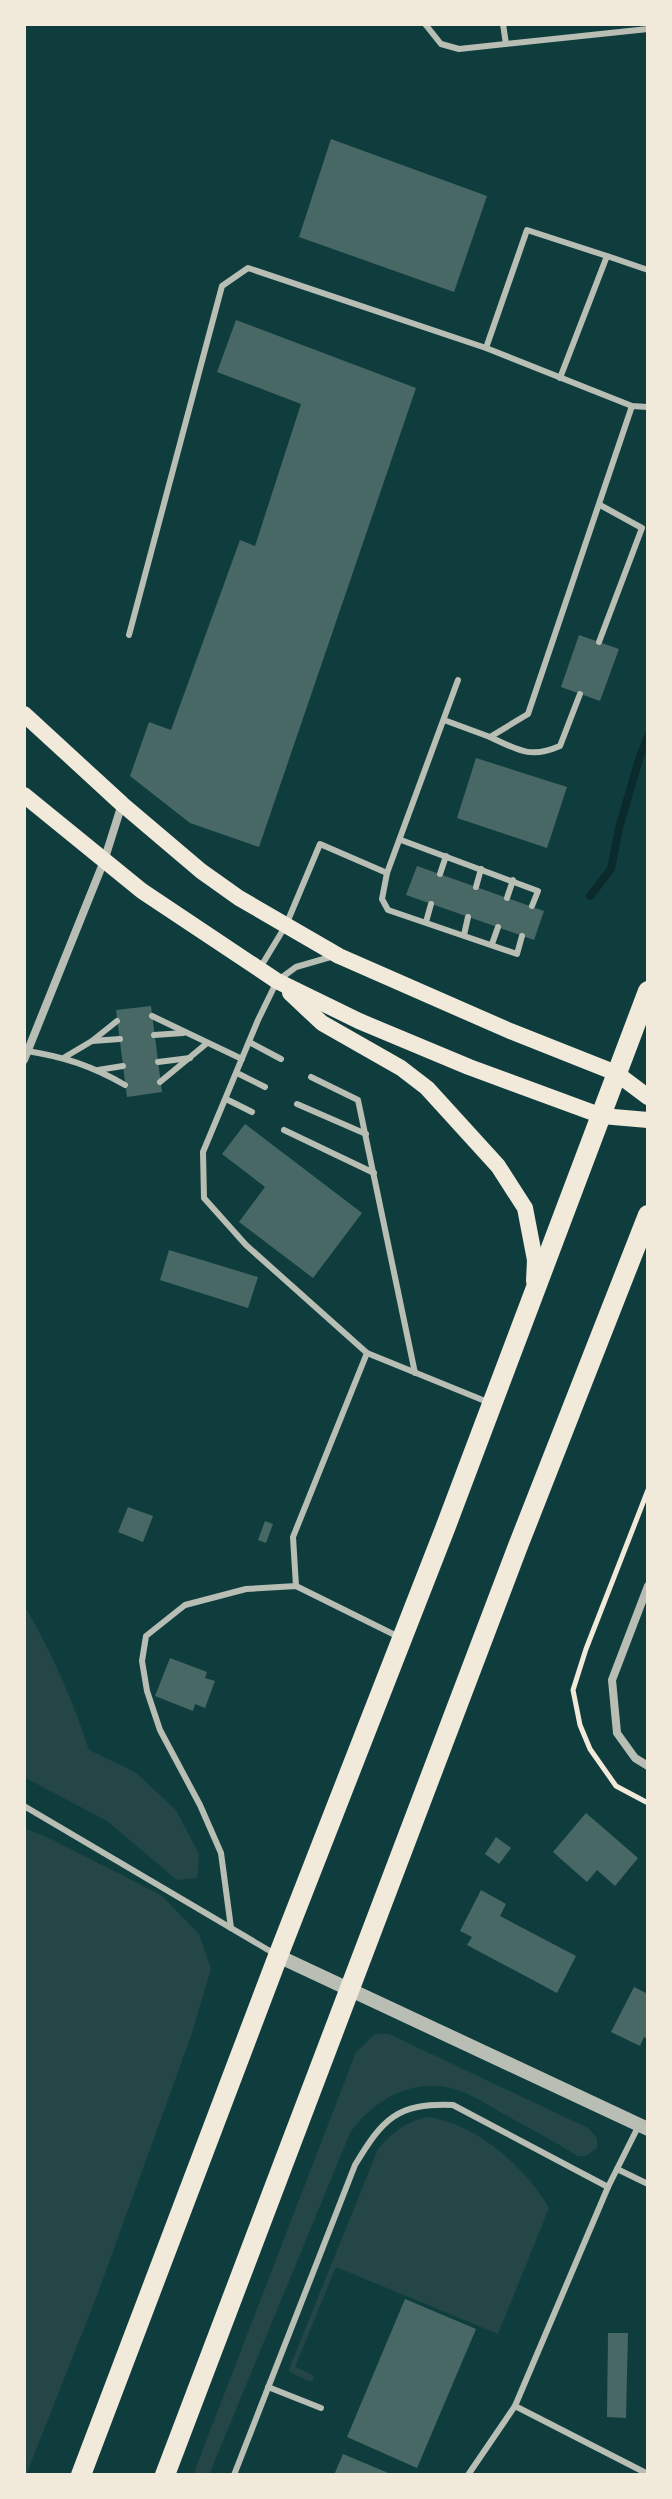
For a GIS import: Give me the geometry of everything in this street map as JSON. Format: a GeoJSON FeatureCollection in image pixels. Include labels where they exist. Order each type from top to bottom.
{"type":"FeatureCollection","features":[{"type":"Feature","properties":{"kind":"highway"},"geometry":{"type":"LineString","coordinates":[[81,2475],[648,991]]}},
{"type":"Feature","properties":{"kind":"highway"},"geometry":{"type":"LineString","coordinates":[[165,2475],[518,1546],[648,1215]]}},
{"type":"Feature","properties":{"kind":"main road"},"geometry":{"type":"LineString","coordinates":[[24,714],[122,804],[201,871],[239,898],[339,956],[510,1031],[616,1073],[648,1097]]}},
{"type":"Feature","properties":{"kind":"main road"},"geometry":{"type":"LineString","coordinates":[[24,795],[153,899],[277,981],[322,1023],[401,1068],[427,1088],[498,1166],[525,1208],[535,1260],[533,1296]]}},
{"type":"Feature","properties":{"kind":"main road"},"geometry":{"type":"LineString","coordinates":[[277,981],[359,1021],[469,1067],[602,1116],[648,1120]]}},
{"type":"Feature","properties":{"kind":"street"},"geometry":{"type":"LineString","coordinates":[[25,1054],[104,861],[122,804]]}},
{"type":"Feature","properties":{"kind":"street"},"geometry":{"type":"LineString","coordinates":[[648,1586],[612,1680],[617,1733],[635,1758],[648,1766]]}},
{"type":"Feature","properties":{"kind":"street"},"geometry":{"type":"LineString","coordinates":[[278,1956],[643,2127]]}},
{"type":"Feature","properties":{"kind":"lane"},"geometry":{"type":"LineString","coordinates":[[425,24],[441,44],[459,49],[648,29]]}},
{"type":"Feature","properties":{"kind":"lane"},"geometry":{"type":"LineString","coordinates":[[503,24],[506,44]]}},
{"type":"Feature","properties":{"kind":"lane"},"geometry":{"type":"LineString","coordinates":[[486,348],[527,230],[648,270]]}},
{"type":"Feature","properties":{"kind":"lane"},"geometry":{"type":"LineString","coordinates":[[560,378],[607,256]]}},
{"type":"Feature","properties":{"kind":"lane"},"geometry":{"type":"LineString","coordinates":[[129,635],[222,286],[248,268],[486,348],[632,406],[648,407]]}},
{"type":"Feature","properties":{"kind":"lane"},"geometry":{"type":"LineString","coordinates":[[490,737],[528,714],[632,406]]}},
{"type":"Feature","properties":{"kind":"lane"},"geometry":{"type":"LineString","coordinates":[[599,642],[642,528],[600,505]]}},
{"type":"Feature","properties":{"kind":"lane"},"geometry":{"type":"LineString","coordinates":[[458,680],[387,873],[382,899],[388,910],[517,954],[522,936]]}},
{"type":"Feature","properties":{"kind":"lane"},"geometry":{"type":"LineString","coordinates":[[444,720],[525,753],[544,753],[560,746],[580,694]]}},
{"type":"Feature","properties":{"kind":"lane"},"geometry":{"type":"LineString","coordinates":[[401,840],[538,891],[532,906]]}},
{"type":"Feature","properties":{"kind":"lane"},"geometry":{"type":"LineString","coordinates":[[260,968],[286,925],[320,844],[387,873]]}},
{"type":"Feature","properties":{"kind":"lane"},"geometry":{"type":"LineString","coordinates":[[440,874],[446,856]]}},
{"type":"Feature","properties":{"kind":"lane"},"geometry":{"type":"LineString","coordinates":[[476,887],[481,869]]}},
{"type":"Feature","properties":{"kind":"lane"},"geometry":{"type":"LineString","coordinates":[[507,898],[513,880]]}},
{"type":"Feature","properties":{"kind":"lane"},"geometry":{"type":"LineString","coordinates":[[426,922],[431,904]]}},
{"type":"Feature","properties":{"kind":"lane"},"geometry":{"type":"LineString","coordinates":[[464,935],[468,917]]}},
{"type":"Feature","properties":{"kind":"lane"},"geometry":{"type":"LineString","coordinates":[[492,944],[498,927]]}},
{"type":"Feature","properties":{"kind":"lane"},"geometry":{"type":"LineString","coordinates":[[339,956],[296,967],[277,981],[203,1152],[204,1198],[246,1245],[367,1353],[492,1404]]}},
{"type":"Feature","properties":{"kind":"lane"},"geometry":{"type":"LineString","coordinates":[[152,1016],[242,1059]]}},
{"type":"Feature","properties":{"kind":"lane"},"geometry":{"type":"LineString","coordinates":[[65,1057],[117,1021]]}},
{"type":"Feature","properties":{"kind":"lane"},"geometry":{"type":"LineString","coordinates":[[154,1035],[186,1033]]}},
{"type":"Feature","properties":{"kind":"lane"},"geometry":{"type":"LineString","coordinates":[[92,1041],[120,1039]]}},
{"type":"Feature","properties":{"kind":"lane"},"geometry":{"type":"LineString","coordinates":[[249,1042],[281,1059]]}},
{"type":"Feature","properties":{"kind":"lane"},"geometry":{"type":"LineString","coordinates":[[160,1082],[206,1044]]}},
{"type":"Feature","properties":{"kind":"lane"},"geometry":{"type":"LineString","coordinates":[[25,1054],[65,1057],[125,1085]]}},
{"type":"Feature","properties":{"kind":"lane"},"geometry":{"type":"LineString","coordinates":[[158,1062],[190,1058]]}},
{"type":"Feature","properties":{"kind":"lane"},"geometry":{"type":"LineString","coordinates":[[98,1070],[123,1066]]}},
{"type":"Feature","properties":{"kind":"lane"},"geometry":{"type":"LineString","coordinates":[[237,1073],[265,1087]]}},
{"type":"Feature","properties":{"kind":"lane"},"geometry":{"type":"LineString","coordinates":[[311,1077],[358,1100],[415,1373]]}},
{"type":"Feature","properties":{"kind":"lane"},"geometry":{"type":"LineString","coordinates":[[226,1099],[252,1112]]}},
{"type":"Feature","properties":{"kind":"lane"},"geometry":{"type":"LineString","coordinates":[[297,1104],[366,1134]]}},
{"type":"Feature","properties":{"kind":"lane"},"geometry":{"type":"LineString","coordinates":[[284,1130],[374,1173]]}},
{"type":"Feature","properties":{"kind":"lane"},"geometry":{"type":"LineString","coordinates":[[296,1586],[293,1537],[367,1353]]}},
{"type":"Feature","properties":{"kind":"lane"},"geometry":{"type":"LineString","coordinates":[[231,1928],[221,1853],[200,1805],[160,1730],[147,1691],[142,1661],[146,1636],[185,1605],[246,1589],[296,1586],[402,1639]]}},
{"type":"Feature","properties":{"kind":"lane"},"geometry":{"type":"LineString","coordinates":[[24,1806],[278,1956]]}},
{"type":"Feature","properties":{"kind":"lane"},"geometry":{"type":"LineString","coordinates":[[234,2475],[355,2165],[378,2128],[400,2112],[427,2104],[453,2105],[608,2187]]}},
{"type":"Feature","properties":{"kind":"lane"},"geometry":{"type":"LineString","coordinates":[[468,2475],[515,2406],[608,2187],[643,2127]]}},
{"type":"Feature","properties":{"kind":"lane"},"geometry":{"type":"LineString","coordinates":[[617,2169],[648,2184]]}},
{"type":"Feature","properties":{"kind":"lane"},"geometry":{"type":"LineString","coordinates":[[268,2387],[321,2408]]}},
{"type":"Feature","properties":{"kind":"lane"},"geometry":{"type":"LineString","coordinates":[[515,2406],[648,2474]]}},
{"type":"Feature","properties":{"kind":"path"},"geometry":{"type":"LineString","coordinates":[[648,1490],[573,1690],[580,1725],[590,1749],[616,1786],[648,1803]]}},
{"type":"Feature","properties":{"kind":"shaded area"},"geometry":{"type":"Polygon","coordinates":[[[24,1605],[61,1676],[89,1750],[135,1772],[176,1810],[199,1854],[197,1878],[177,1880],[107,1821],[24,1777],[24,1605]]]}},
{"type":"Feature","properties":{"kind":"shaded area"},"geometry":{"type":"Polygon","coordinates":[[[24,1828],[161,1895],[199,1934],[211,1969],[191,2036],[96,2298],[26,2475],[24,2475],[24,1828]]]}},
{"type":"Feature","properties":{"kind":"shaded area"},"geometry":{"type":"Polygon","coordinates":[[[375,2034],[389,2034],[588,2128],[597,2138],[597,2148],[586,2156],[578,2156],[474,2097],[447,2087],[430,2086],[399,2092],[372,2109],[350,2133],[209,2475],[193,2475],[356,2052],[375,2034]]]}},
{"type":"Feature","properties":{"kind":"shaded area"},"geometry":{"type":"Polygon","coordinates":[[[428,2117],[464,2128],[498,2149],[527,2177],[549,2208],[498,2334],[336,2267],[295,2367],[314,2378],[311,2382],[291,2373],[289,2369],[378,2149],[400,2128],[428,2117]]]}},
{"type":"Feature","properties":{"kind":"building"},"geometry":{"type":"Polygon","coordinates":[[[331,139],[487,196],[454,292],[299,237],[331,139]]]}},
{"type":"Feature","properties":{"kind":"building"},"geometry":{"type":"Polygon","coordinates":[[[236,320],[416,388],[259,847],[190,823],[130,776],[149,722],[171,730],[240,540],[255,546],[301,404],[217,372],[236,320]]]}},
{"type":"Feature","properties":{"kind":"building"},"geometry":{"type":"Polygon","coordinates":[[[579,635],[619,649],[600,701],[561,687],[579,635]]]}},
{"type":"Feature","properties":{"kind":"building"},"geometry":{"type":"Polygon","coordinates":[[[476,758],[567,787],[547,848],[457,818],[476,758]]]}},
{"type":"Feature","properties":{"kind":"building"},"geometry":{"type":"Polygon","coordinates":[[[417,866],[544,911],[534,940],[406,895],[417,866]]]}},
{"type":"Feature","properties":{"kind":"building"},"geometry":{"type":"Polygon","coordinates":[[[151,1006],[162,1092],[127,1097],[116,1010],[151,1006]]]}},
{"type":"Feature","properties":{"kind":"building"},"geometry":{"type":"Polygon","coordinates":[[[245,1124],[362,1213],[313,1278],[239,1222],[265,1187],[222,1154],[245,1124]]]}},
{"type":"Feature","properties":{"kind":"building"},"geometry":{"type":"Polygon","coordinates":[[[169,1250],[258,1277],[248,1308],[160,1280],[169,1250]]]}},
{"type":"Feature","properties":{"kind":"building"},"geometry":{"type":"Polygon","coordinates":[[[128,1507],[153,1516],[143,1542],[118,1532],[128,1507]]]}},
{"type":"Feature","properties":{"kind":"building"},"geometry":{"type":"Polygon","coordinates":[[[265,1521],[273,1524],[266,1543],[258,1540],[265,1521]]]}},
{"type":"Feature","properties":{"kind":"building"},"geometry":{"type":"Polygon","coordinates":[[[170,1658],[207,1672],[205,1678],[215,1681],[205,1708],[195,1704],[193,1711],[155,1696],[170,1658]]]}},
{"type":"Feature","properties":{"kind":"building"},"geometry":{"type":"Polygon","coordinates":[[[586,1813],[638,1858],[615,1886],[597,1870],[587,1882],[553,1852],[586,1813]]]}},
{"type":"Feature","properties":{"kind":"building"},"geometry":{"type":"Polygon","coordinates":[[[496,1837],[511,1848],[499,1864],[485,1854],[496,1837]]]}},
{"type":"Feature","properties":{"kind":"building"},"geometry":{"type":"Polygon","coordinates":[[[481,1890],[506,1904],[500,1916],[576,1956],[557,1993],[467,1945],[472,1937],[460,1931],[481,1890]]]}},
{"type":"Feature","properties":{"kind":"building"},"geometry":{"type":"Polygon","coordinates":[[[634,1987],[648,1994],[648,2039],[644,2037],[640,2046],[611,2032],[634,1987]]]}},
{"type":"Feature","properties":{"kind":"building"},"geometry":{"type":"Polygon","coordinates":[[[405,2299],[476,2329],[417,2468],[347,2437],[405,2299]]]}},
{"type":"Feature","properties":{"kind":"building"},"geometry":{"type":"Polygon","coordinates":[[[608,2333],[628,2333],[626,2418],[607,2417],[608,2333]]]}},
{"type":"Feature","properties":{"kind":"building"},"geometry":{"type":"Polygon","coordinates":[[[343,2454],[393,2475],[334,2475],[343,2454]]]}},
{"type":"Feature","properties":{"kind":"waterway"},"geometry":{"type":"LineString","coordinates":[[590,896],[611,869],[619,828],[648,737]]}}]}
